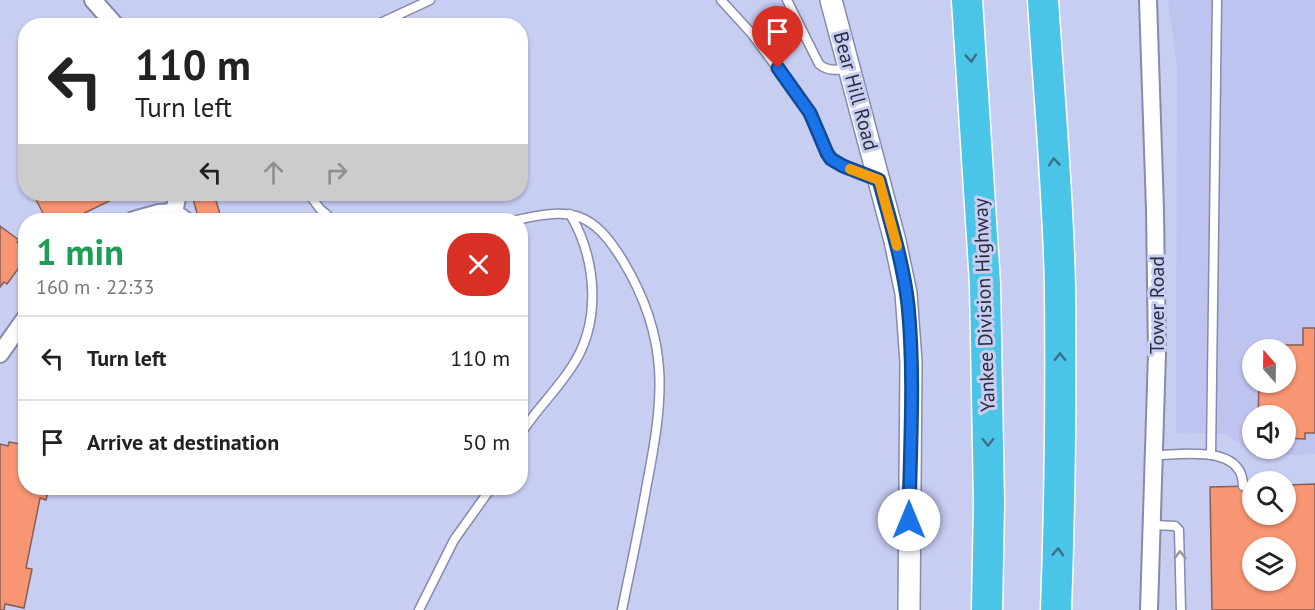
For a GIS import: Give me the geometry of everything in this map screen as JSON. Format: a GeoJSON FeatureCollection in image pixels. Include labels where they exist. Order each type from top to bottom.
{"type":"FeatureCollection","features":[{"type":"Feature","properties":{"kind":"highway","name":"Yankee Division Highway"},"geometry":{"type":"LineString","coordinates":[[967,0],[985,284],[989,503],[987,610]]}},
{"type":"Feature","properties":{"kind":"highway"},"geometry":{"type":"LineString","coordinates":[[1043,0],[1057,209],[1059,286],[1061,433],[1056,610]]}},
{"type":"Feature","properties":{"kind":"street"},"geometry":{"type":"LineString","coordinates":[[93,0],[109,18]]}},
{"type":"Feature","properties":{"kind":"street","name":"Bear Hill Road"},"geometry":{"type":"LineString","coordinates":[[831,0],[900,259],[909,319],[911,374],[909,610]]}},
{"type":"Feature","properties":{"kind":"street","name":"Tower Road"},"geometry":{"type":"LineString","coordinates":[[1148,0],[1157,273],[1155,455],[1149,610]]}},
{"type":"Feature","properties":{"kind":"street"},"geometry":{"type":"LineString","coordinates":[[0,354],[18,328]]}},
{"type":"Feature","properties":{"kind":"lane"},"geometry":{"type":"LineString","coordinates":[[391,18],[430,0]]}},
{"type":"Feature","properties":{"kind":"lane"},"geometry":{"type":"LineString","coordinates":[[721,0],[752,34],[803,103],[815,122],[831,159],[879,180]]}},
{"type":"Feature","properties":{"kind":"lane"},"geometry":{"type":"LineString","coordinates":[[787,0],[819,64],[834,70],[850,68]]}},
{"type":"Feature","properties":{"kind":"lane"},"geometry":{"type":"LineString","coordinates":[[1211,455],[1217,0]]}},
{"type":"Feature","properties":{"kind":"lane"},"geometry":{"type":"LineString","coordinates":[[314,201],[325,213]]}},
{"type":"Feature","properties":{"kind":"lane"},"geometry":{"type":"LineString","coordinates":[[528,425],[573,366],[588,330],[592,293],[591,272],[582,237],[570,214]]}},
{"type":"Feature","properties":{"kind":"lane"},"geometry":{"type":"LineString","coordinates":[[528,218],[570,214],[590,221],[610,241],[646,305],[658,358],[661,392],[658,426],[622,610]]}},
{"type":"Feature","properties":{"kind":"lane"},"geometry":{"type":"LineString","coordinates":[[1155,455],[1211,455],[1225,458],[1236,464],[1242,473]]}},
{"type":"Feature","properties":{"kind":"lane"},"geometry":{"type":"LineString","coordinates":[[419,610],[454,540],[486,495]]}},
{"type":"Feature","properties":{"kind":"lane"},"geometry":{"type":"LineString","coordinates":[[1152,525],[1175,526],[1179,530],[1181,610]]}},
{"type":"Feature","properties":{"kind":"shaded area"},"geometry":{"type":"Polygon","coordinates":[[[1168,0],[1315,0],[1315,454],[1296,455],[1296,405],[1242,405],[1242,447],[1226,434],[1176,433],[1177,68],[1168,0]]]}},
{"type":"Feature","properties":{"kind":"building"},"geometry":{"type":"Polygon","coordinates":[[[37,201],[109,201],[85,213],[43,213],[37,201]]]}},
{"type":"Feature","properties":{"kind":"building"},"geometry":{"type":"Polygon","coordinates":[[[194,201],[216,201],[220,213],[197,213],[194,201]]]}},
{"type":"Feature","properties":{"kind":"building"},"geometry":{"type":"Polygon","coordinates":[[[0,226],[18,239],[18,269],[7,284],[4,282],[0,287],[0,226]]]}},
{"type":"Feature","properties":{"kind":"building"},"geometry":{"type":"Polygon","coordinates":[[[1303,328],[1315,328],[1315,433],[1305,433],[1305,439],[1296,439],[1296,405],[1258,405],[1259,393],[1296,393],[1296,345],[1303,345],[1303,328]]]}},
{"type":"Feature","properties":{"kind":"building"},"geometry":{"type":"Polygon","coordinates":[[[9,442],[18,444],[18,495],[47,495],[46,500],[40,498],[26,568],[32,569],[24,608],[5,604],[4,610],[0,610],[0,444],[8,446],[9,442]]]}},
{"type":"Feature","properties":{"kind":"building"},"geometry":{"type":"Polygon","coordinates":[[[1315,484],[1315,610],[1212,610],[1210,487],[1242,486],[1242,525],[1296,525],[1296,485],[1315,484]]]}},
{"type":"Feature","properties":{"kind":"slow traffic"},"geometry":{"type":"LineString","coordinates":[[850,169],[879,180],[897,246]]}},
{"type":"Feature","properties":{"kind":"route"},"geometry":{"type":"LineString","coordinates":[[778,68],[810,113],[831,159],[879,180],[900,259],[908,305],[911,362],[909,520]]}}]}
